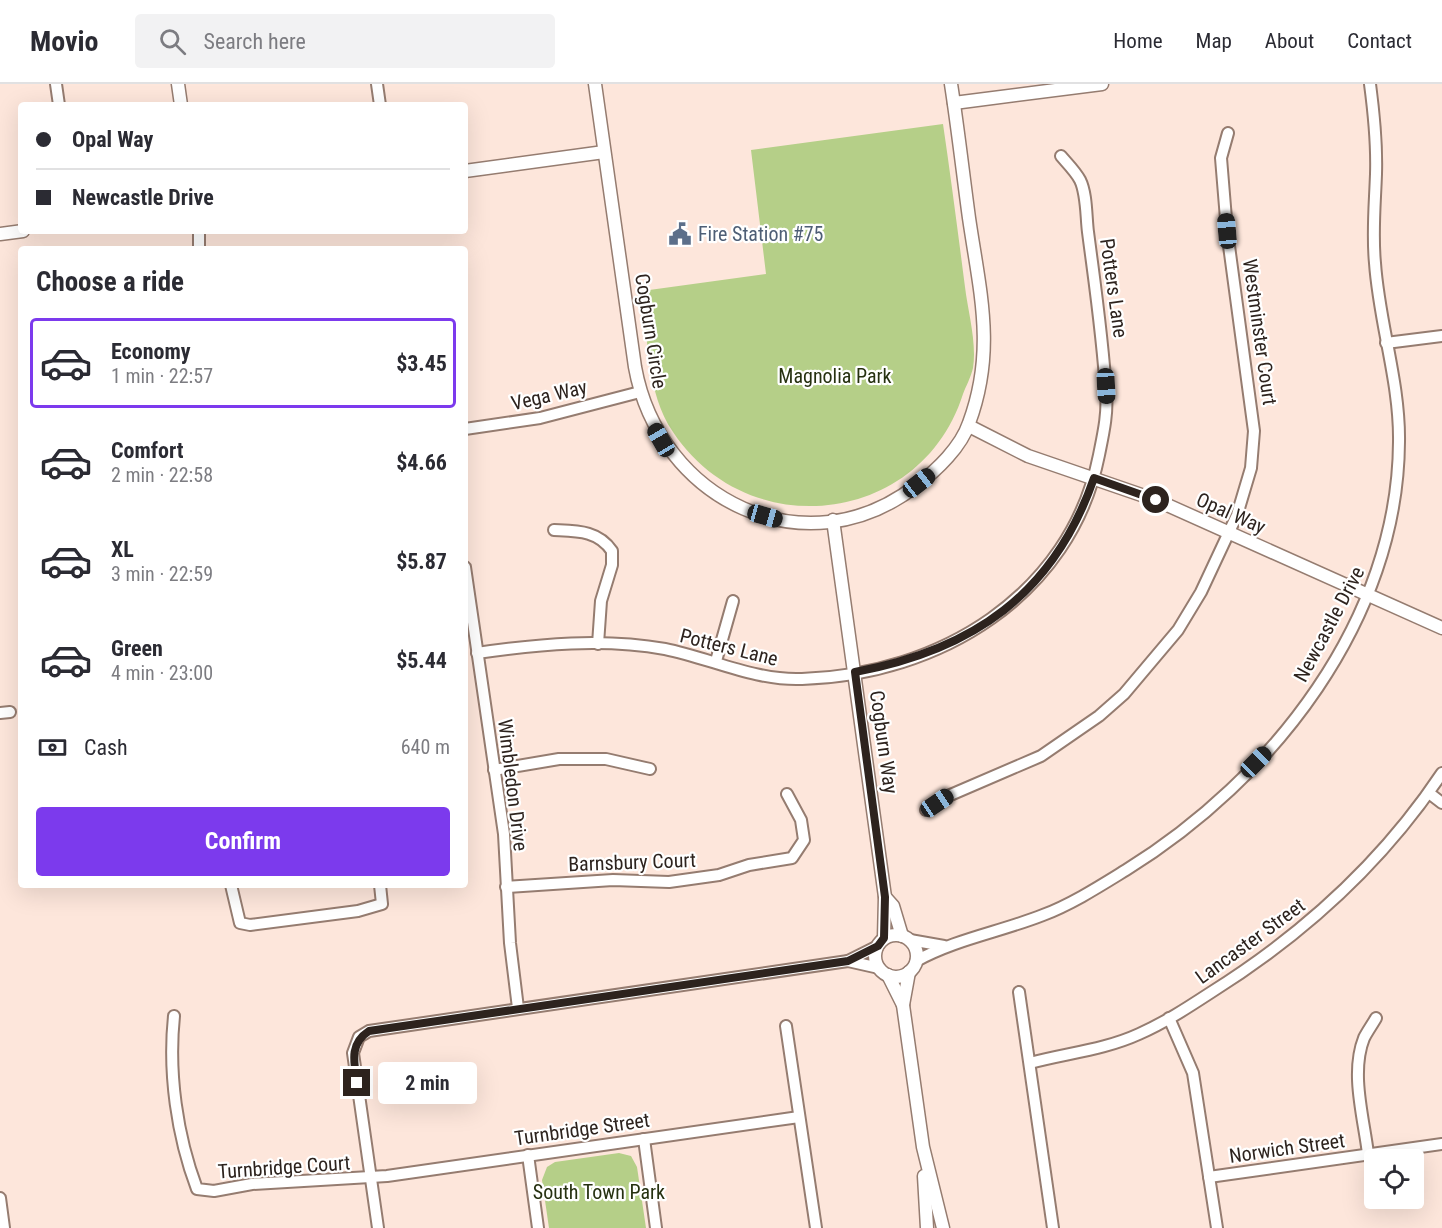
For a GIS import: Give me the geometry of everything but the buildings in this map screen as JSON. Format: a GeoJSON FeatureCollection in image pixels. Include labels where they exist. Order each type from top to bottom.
{"type":"FeatureCollection","features":[{"type":"Feature","properties":{"kind":"street"},"geometry":{"type":"LineString","coordinates":[[56,84],[59,102]]}},
{"type":"Feature","properties":{"kind":"street"},"geometry":{"type":"LineString","coordinates":[[178,84],[181,102]]}},
{"type":"Feature","properties":{"kind":"street"},"geometry":{"type":"LineString","coordinates":[[377,84],[380,102]]}},
{"type":"Feature","properties":{"kind":"street","name":"Cogburn Circle"},"geometry":{"type":"LineString","coordinates":[[595,84],[640,392],[653,426],[670,452],[696,480],[724,500],[780,520],[833,520],[873,510],[909,491],[949,455],[969,426],[981,384],[986,328],[951,84]]}},
{"type":"Feature","properties":{"kind":"street"},"geometry":{"type":"LineString","coordinates":[[954,103],[1102,84]]}},
{"type":"Feature","properties":{"kind":"street","name":"Newcastle Drive"},"geometry":{"type":"LineString","coordinates":[[916,961],[944,946],[1045,915],[1074,901],[1130,867],[1210,808],[1272,747],[1315,692],[1368,596],[1391,528],[1398,483],[1400,438],[1375,267],[1372,216],[1376,175],[1375,119],[1370,84]]}},
{"type":"Feature","properties":{"kind":"street","name":"Westminster Court"},"geometry":{"type":"LineString","coordinates":[[926,810],[948,796],[1041,756],[1099,716],[1124,694],[1178,630],[1201,592],[1228,533],[1246,487],[1254,431],[1221,158],[1228,133]]}},
{"type":"Feature","properties":{"kind":"street"},"geometry":{"type":"LineString","coordinates":[[468,171],[604,152]]}},
{"type":"Feature","properties":{"kind":"street","name":"Potters Lane"},"geometry":{"type":"LineString","coordinates":[[477,653],[555,643],[598,644],[663,649],[785,679],[816,678],[904,662],[974,632],[1001,613],[1051,565],[1076,523],[1094,478],[1107,405],[1104,347],[1081,181],[1061,156]]}},
{"type":"Feature","properties":{"kind":"street"},"geometry":{"type":"LineString","coordinates":[[0,234],[18,232]]}},
{"type":"Feature","properties":{"kind":"street"},"geometry":{"type":"LineString","coordinates":[[1386,343],[1442,336]]}},
{"type":"Feature","properties":{"kind":"street","name":"Vega Way"},"geometry":{"type":"LineString","coordinates":[[468,429],[540,418],[640,392]]}},
{"type":"Feature","properties":{"kind":"street","name":"Opal Way"},"geometry":{"type":"LineString","coordinates":[[969,426],[1028,456],[1156,500],[1442,628]]}},
{"type":"Feature","properties":{"kind":"street","name":"Cogburn Way"},"geometry":{"type":"LineString","coordinates":[[833,520],[885,897],[881,942]]}},
{"type":"Feature","properties":{"kind":"street"},"geometry":{"type":"LineString","coordinates":[[554,530],[578,531],[599,536],[612,550],[612,565],[601,601],[598,644]]}},
{"type":"Feature","properties":{"kind":"street","name":"Wimbledon Drive"},"geometry":{"type":"LineString","coordinates":[[468,588],[504,834],[518,1008]]}},
{"type":"Feature","properties":{"kind":"street"},"geometry":{"type":"LineString","coordinates":[[716,661],[733,601]]}},
{"type":"Feature","properties":{"kind":"street"},"geometry":{"type":"LineString","coordinates":[[494,770],[559,759],[606,759],[650,769]]}},
{"type":"Feature","properties":{"kind":"street","name":"Lancaster Street"},"geometry":{"type":"LineString","coordinates":[[1030,1063],[1098,1050],[1140,1034],[1248,969],[1303,928],[1357,877],[1429,793],[1442,773]]}},
{"type":"Feature","properties":{"kind":"street"},"geometry":{"type":"LineString","coordinates":[[1429,793],[1442,803]]}},
{"type":"Feature","properties":{"kind":"street","name":"Barnsbury Court"},"geometry":{"type":"LineString","coordinates":[[507,887],[613,880],[669,882],[719,875],[749,865],[792,858],[804,840],[801,820],[787,794]]}},
{"type":"Feature","properties":{"kind":"street"},"geometry":{"type":"LineString","coordinates":[[232,888],[240,923],[250,925],[358,911],[382,904],[381,888]]}},
{"type":"Feature","properties":{"kind":"street","name":"Cogburn Way"},"geometry":{"type":"LineString","coordinates":[[885,897],[892,906],[906,938]]}},
{"type":"Feature","properties":{"kind":"street"},"geometry":{"type":"LineString","coordinates":[[378,1228],[353,1053],[359,1037],[377,1029],[848,961],[881,942],[906,938],[916,950],[916,961],[909,972],[903,1005],[923,1147],[927,1228]]}},
{"type":"Feature","properties":{"kind":"street","name":"Newcastle Drive"},"geometry":{"type":"LineString","coordinates":[[906,938],[944,946]]}},
{"type":"Feature","properties":{"kind":"street"},"geometry":{"type":"LineString","coordinates":[[881,942],[875,957],[903,1005]]}},
{"type":"Feature","properties":{"kind":"street"},"geometry":{"type":"LineString","coordinates":[[848,961],[899,976],[909,972]]}},
{"type":"Feature","properties":{"kind":"street"},"geometry":{"type":"LineString","coordinates":[[1019,992],[1053,1228]]}},
{"type":"Feature","properties":{"kind":"street","name":"Turnbridge Court"},"geometry":{"type":"LineString","coordinates":[[174,1016],[170,1052],[186,1159],[197,1190],[214,1191],[252,1184],[371,1178]]}},
{"type":"Feature","properties":{"kind":"street"},"geometry":{"type":"LineString","coordinates":[[1169,1018],[1193,1073],[1217,1228]]}},
{"type":"Feature","properties":{"kind":"street"},"geometry":{"type":"LineString","coordinates":[[1367,1149],[1359,1060],[1364,1039],[1376,1018]]}},
{"type":"Feature","properties":{"kind":"street"},"geometry":{"type":"LineString","coordinates":[[786,1026],[816,1228]]}},
{"type":"Feature","properties":{"kind":"street","name":"Turnbridge Street"},"geometry":{"type":"LineString","coordinates":[[371,1178],[799,1117]]}},
{"type":"Feature","properties":{"kind":"street"},"geometry":{"type":"LineString","coordinates":[[644,1139],[656,1228]]}},
{"type":"Feature","properties":{"kind":"street","name":"Norwich Street"},"geometry":{"type":"LineString","coordinates":[[1405,1149],[1442,1144]]}},
{"type":"Feature","properties":{"kind":"street"},"geometry":{"type":"LineString","coordinates":[[923,1147],[943,1228]]}},
{"type":"Feature","properties":{"kind":"street"},"geometry":{"type":"LineString","coordinates":[[528,1155],[538,1228]]}},
{"type":"Feature","properties":{"kind":"street","name":"Norwich Street"},"geometry":{"type":"LineString","coordinates":[[1209,1177],[1364,1155]]}},
{"type":"Feature","properties":{"kind":"street"},"geometry":{"type":"LineString","coordinates":[[0,1198],[4,1228]]}},
{"type":"Feature","properties":{"kind":"green space","name":"Magnolia Park"},"geometry":{"type":"Polygon","coordinates":[[[943,124],[974,358],[970,378],[942,438],[911,472],[873,494],[830,505],[787,504],[744,492],[705,468],[673,432],[664,417],[653,382],[642,291],[766,274],[751,150],[943,124]]]}},
{"type":"Feature","properties":{"kind":"green space","name":"South Town Park"},"geometry":{"type":"Polygon","coordinates":[[[619,1153],[631,1156],[637,1167],[646,1228],[549,1228],[542,1180],[547,1167],[555,1162],[619,1153]]]}},
{"type":"Feature","properties":{"kind":"place","name":"Fire Station #75"},"geometry":{"type":"Point","coordinates":[680,234]}},
{"type":"Feature","properties":{"kind":"route"},"geometry":{"type":"LineString","coordinates":[[357,1083],[353,1053],[359,1037],[369,1031],[848,961],[878,946],[884,938],[885,897],[855,672],[891,666],[940,648],[974,632],[1001,613],[1051,565],[1076,523],[1094,478],[1156,500]]}}]}
